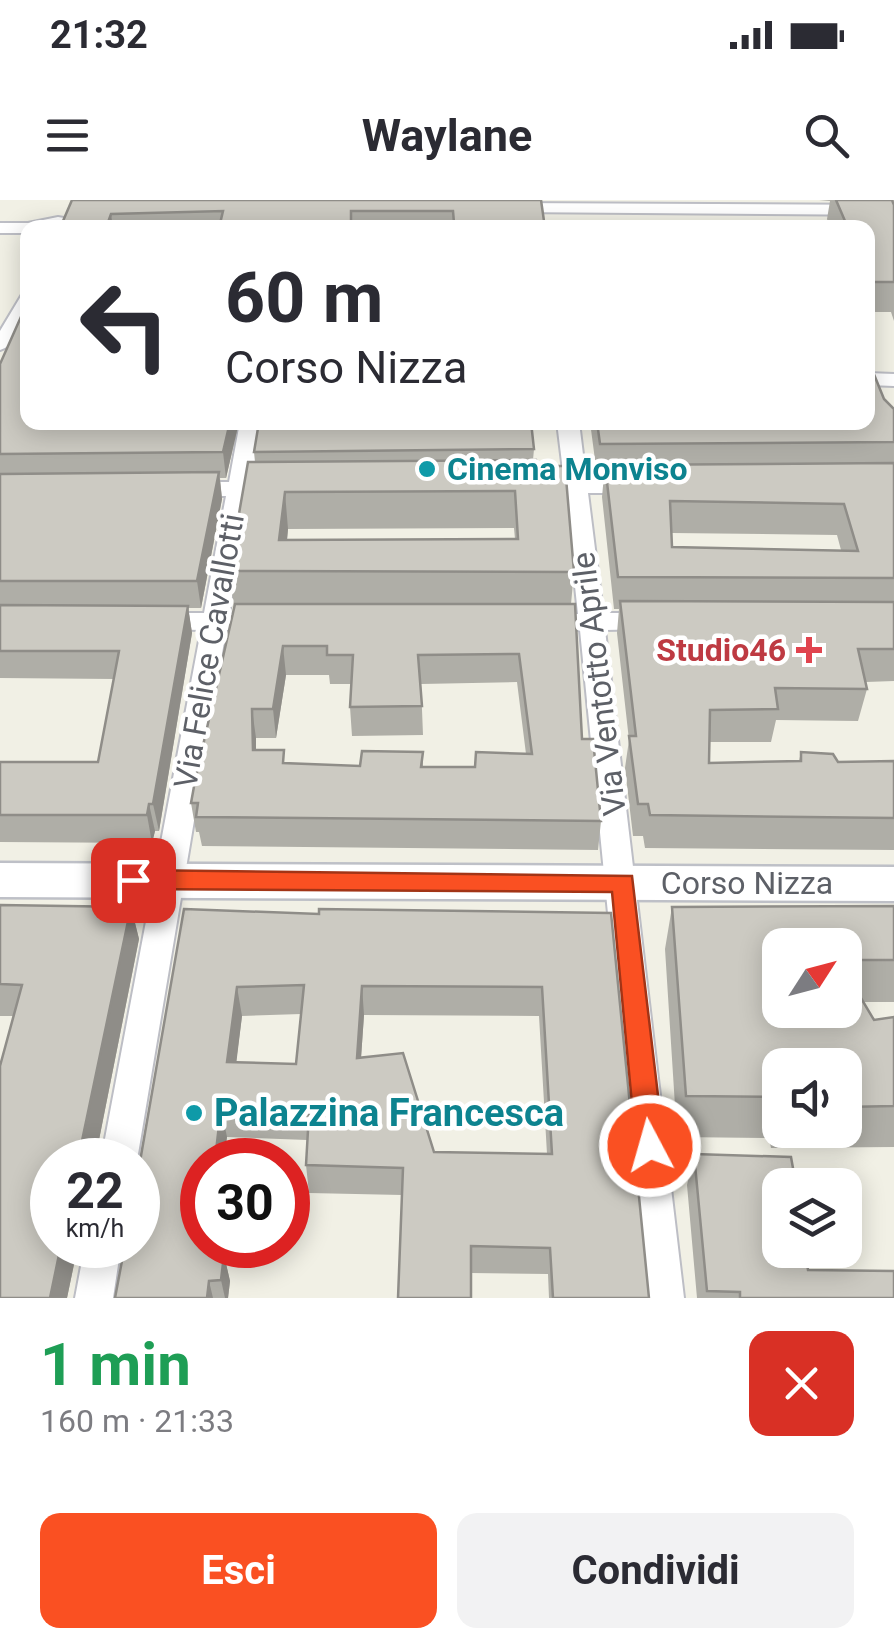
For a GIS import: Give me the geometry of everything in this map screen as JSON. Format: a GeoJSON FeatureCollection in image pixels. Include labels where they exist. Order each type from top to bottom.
{"type":"FeatureCollection","features":[{"type":"Feature","properties":{"kind":"street"},"geometry":{"type":"LineString","coordinates":[[482,208],[544,204],[808,213],[894,210]]}},
{"type":"Feature","properties":{"kind":"street"},"geometry":{"type":"LineString","coordinates":[[3,339],[20,312]]}},
{"type":"Feature","properties":{"kind":"street"},"geometry":{"type":"LineString","coordinates":[[876,375],[882,404]]}},
{"type":"Feature","properties":{"kind":"street","name":"Via Felice Cavallotti"},"geometry":{"type":"LineString","coordinates":[[122,1138],[249,430]]}},
{"type":"Feature","properties":{"kind":"street","name":"Via Ventotto Aprile"},"geometry":{"type":"LineString","coordinates":[[569,430],[624,883],[665,1298]]}},
{"type":"Feature","properties":{"kind":"street"},"geometry":{"type":"LineString","coordinates":[[516,487],[656,486]]}},
{"type":"Feature","properties":{"kind":"street"},"geometry":{"type":"LineString","coordinates":[[158,490],[297,489]]}},
{"type":"Feature","properties":{"kind":"street"},"geometry":{"type":"LineString","coordinates":[[137,621],[292,622]]}},
{"type":"Feature","properties":{"kind":"street"},"geometry":{"type":"LineString","coordinates":[[523,622],[675,622]]}},
{"type":"Feature","properties":{"kind":"street","name":"Corso Nizza"},"geometry":{"type":"LineString","coordinates":[[0,880],[894,884]]}},
{"type":"Feature","properties":{"kind":"street"},"geometry":{"type":"LineString","coordinates":[[94,1298],[99,1268]]}},
{"type":"Feature","properties":{"kind":"building"},"geometry":{"type":"Polygon","coordinates":[[[72,200],[541,200],[544,220],[454,220],[453,211],[351,211],[351,220],[221,220],[223,211],[111,214],[109,220],[63,220],[72,200]]]}},
{"type":"Feature","properties":{"kind":"building"},"geometry":{"type":"Polygon","coordinates":[[[836,200],[892,200],[894,282],[875,282],[875,220],[845,220],[836,200]]]}},
{"type":"Feature","properties":{"kind":"building"},"geometry":{"type":"Polygon","coordinates":[[[20,319],[20,430],[228,430],[223,452],[0,454],[0,364],[20,319]]]}},
{"type":"Feature","properties":{"kind":"building"},"geometry":{"type":"Polygon","coordinates":[[[875,377],[884,399],[894,409],[894,442],[600,444],[598,430],[875,430],[875,377]]]}},
{"type":"Feature","properties":{"kind":"building"},"geometry":{"type":"Polygon","coordinates":[[[258,430],[532,430],[534,449],[254,452],[258,430]]]}},
{"type":"Feature","properties":{"kind":"building"},"geometry":{"type":"Polygon","coordinates":[[[536,460],[537,466],[565,466],[574,572],[229,571],[248,462],[536,460]],[[515,491],[285,492],[279,540],[518,539],[515,491]]]}},
{"type":"Feature","properties":{"kind":"building"},"geometry":{"type":"Polygon","coordinates":[[[894,463],[894,578],[618,577],[605,465],[894,463]],[[670,501],[672,547],[858,551],[844,504],[670,501]]]}},
{"type":"Feature","properties":{"kind":"building"},"geometry":{"type":"Polygon","coordinates":[[[219,472],[197,581],[0,581],[0,474],[219,472]]]}},
{"type":"Feature","properties":{"kind":"building"},"geometry":{"type":"Polygon","coordinates":[[[620,601],[894,602],[894,649],[858,649],[867,689],[775,688],[778,709],[710,710],[709,763],[801,761],[801,752],[833,754],[838,762],[894,761],[894,818],[650,815],[648,804],[638,804],[629,736],[636,736],[620,601]]]}},
{"type":"Feature","properties":{"kind":"building"},"geometry":{"type":"Polygon","coordinates":[[[235,604],[575,604],[582,739],[593,739],[601,821],[196,817],[198,803],[191,803],[235,604]],[[283,646],[273,709],[252,709],[253,750],[284,750],[283,763],[360,766],[362,751],[423,752],[421,767],[475,767],[476,752],[532,754],[519,654],[418,655],[422,706],[350,707],[353,655],[327,655],[327,646],[283,646]]]}},
{"type":"Feature","properties":{"kind":"building"},"geometry":{"type":"Polygon","coordinates":[[[0,605],[188,606],[153,804],[149,804],[147,815],[0,815],[0,762],[98,762],[119,651],[0,651],[0,605]]]}},
{"type":"Feature","properties":{"kind":"building"},"geometry":{"type":"Polygon","coordinates":[[[0,905],[131,907],[83,1138],[30,1138],[30,1268],[56,1268],[50,1298],[0,1298],[0,1066],[22,985],[0,984],[0,905]]]}},
{"type":"Feature","properties":{"kind":"building"},"geometry":{"type":"Polygon","coordinates":[[[894,906],[894,960],[862,960],[862,928],[762,928],[762,1028],[862,1028],[862,1000],[874,1020],[894,1017],[894,1106],[862,1107],[862,1048],[762,1048],[762,1097],[686,1096],[672,907],[894,906]]]}},
{"type":"Feature","properties":{"kind":"building"},"geometry":{"type":"Polygon","coordinates":[[[184,909],[319,914],[319,909],[611,913],[649,1298],[553,1298],[550,1248],[471,1246],[471,1298],[398,1298],[403,1168],[310,1165],[309,1113],[221,1108],[218,1138],[180,1138],[180,1268],[222,1268],[221,1280],[209,1281],[207,1298],[115,1298],[121,1268],[160,1268],[160,1138],[144,1138],[184,909]],[[304,985],[237,987],[227,1062],[296,1064],[304,985]],[[362,986],[357,1058],[403,1053],[434,1152],[552,1154],[542,987],[362,986]]]}},
{"type":"Feature","properties":{"kind":"building"},"geometry":{"type":"Polygon","coordinates":[[[694,1154],[791,1157],[793,1168],[762,1168],[762,1268],[894,1271],[894,1298],[740,1298],[740,1292],[707,1291],[694,1154]]]}},
{"type":"Feature","properties":{"kind":"place","name":"Cinema Monviso"},"geometry":{"type":"Point","coordinates":[427,469]}},
{"type":"Feature","properties":{"kind":"place","name":"Studio46"},"geometry":{"type":"Point","coordinates":[809,650]}},
{"type":"Feature","properties":{"kind":"place","name":"Palazzina Francesca"},"geometry":{"type":"Point","coordinates":[194,1113]}},
{"type":"Feature","properties":{"kind":"route"},"geometry":{"type":"LineString","coordinates":[[133,880],[624,883],[650,1146]]}}]}
